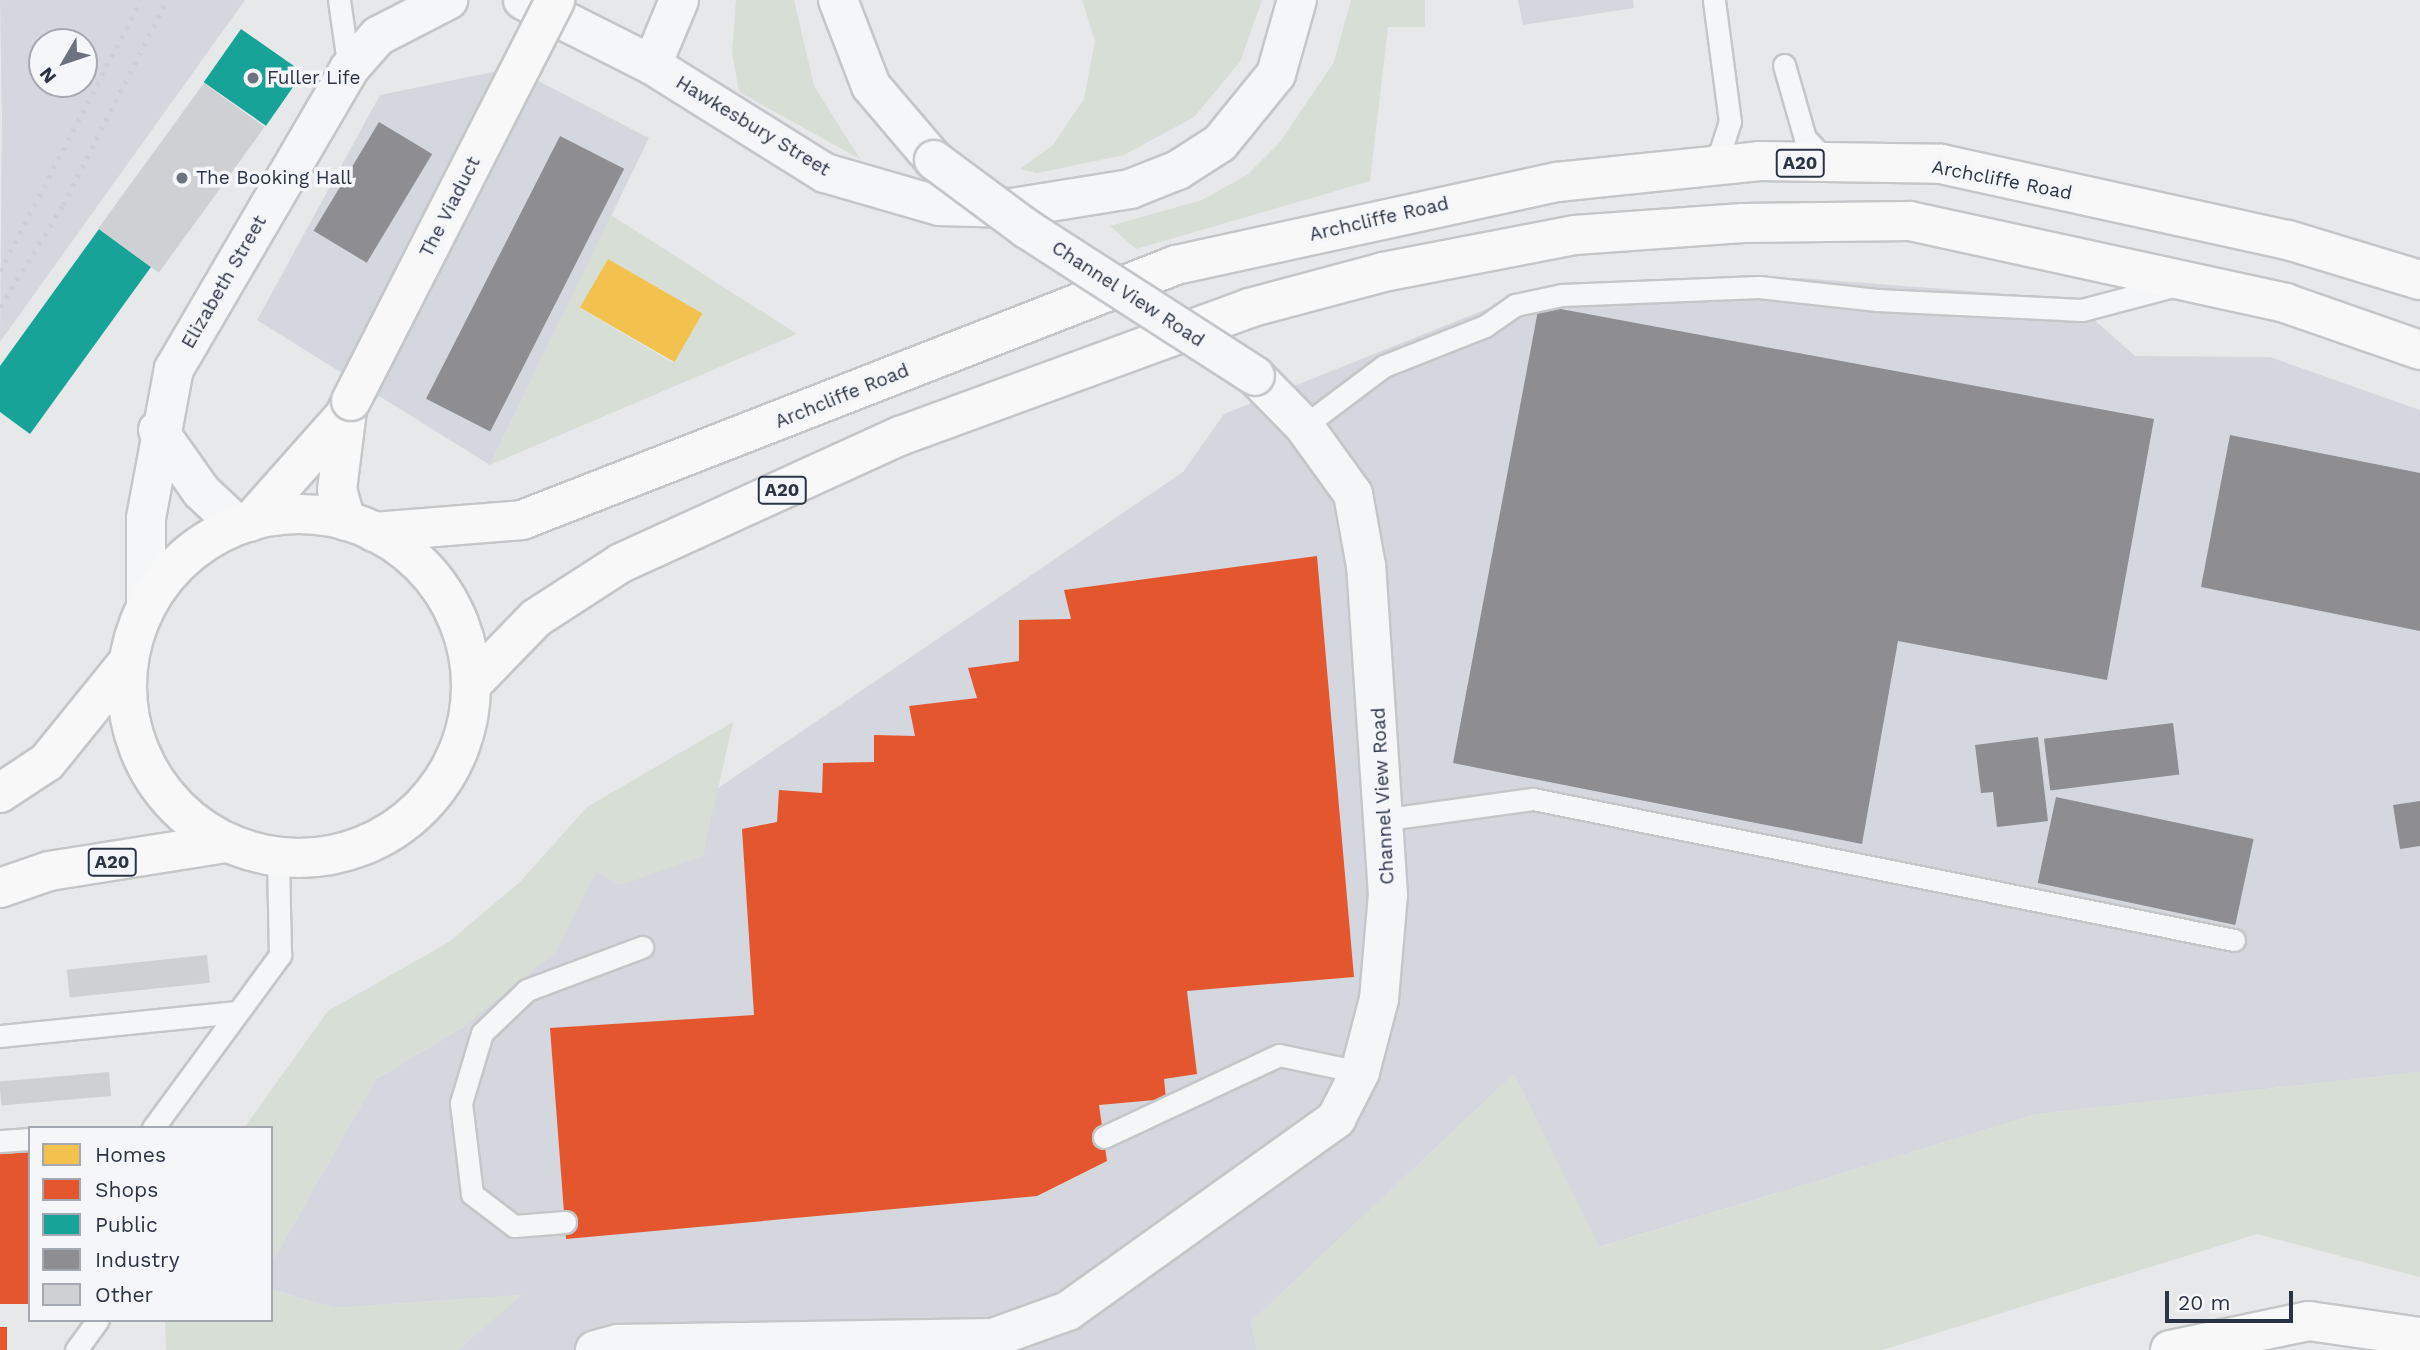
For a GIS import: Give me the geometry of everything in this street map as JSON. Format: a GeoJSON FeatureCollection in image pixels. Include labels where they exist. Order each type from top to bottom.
{"type":"FeatureCollection","features":[{"type":"Feature","properties":{"kind":"main road","name":"The Viaduct"},"geometry":{"type":"LineString","coordinates":[[243,524],[348,408],[555,0]]}},
{"type":"Feature","properties":{"kind":"main road","name":"Archcliffe Road"},"geometry":{"type":"LineString","coordinates":[[243,524],[290,515],[360,526],[522,520],[588,499],[1177,265],[1557,182],[1697,167],[1941,164],[2288,240],[2420,280]]}},
{"type":"Feature","properties":{"kind":"main road","name":"A20"},"geometry":{"type":"LineString","coordinates":[[471,685],[536,618],[621,564],[900,436],[1124,349],[1383,272],[1575,235],[1743,223],[1910,221],[2285,303],[2420,350]]}},
{"type":"Feature","properties":{"kind":"main road","name":"The Viaduct"},"geometry":{"type":"LineString","coordinates":[[348,408],[337,490],[360,526]]}},
{"type":"Feature","properties":{"kind":"main road"},"geometry":{"type":"LineString","coordinates":[[243,524],[200,545],[146,606],[128,662],[131,725],[146,764],[175,806],[226,843],[278,857],[351,851],[414,815],[456,757],[471,685],[458,623],[433,579],[360,526]]}},
{"type":"Feature","properties":{"kind":"main road"},"geometry":{"type":"LineString","coordinates":[[0,793],[47,762],[128,662]]}},
{"type":"Feature","properties":{"kind":"main road","name":"A20"},"geometry":{"type":"LineString","coordinates":[[0,888],[49,871],[226,843]]}},
{"type":"Feature","properties":{"kind":"main road"},"geometry":{"type":"LineString","coordinates":[[2170,1350],[2309,1321],[2420,1337]]}},
{"type":"Feature","properties":{"kind":"street","name":"Elizabeth Street"},"geometry":{"type":"LineString","coordinates":[[146,606],[146,518],[158,430],[174,369],[349,69],[378,36],[448,0]]}},
{"type":"Feature","properties":{"kind":"street"},"geometry":{"type":"LineString","coordinates":[[523,0],[652,65],[679,0]]}},
{"type":"Feature","properties":{"kind":"street","name":"Channel View Road"},"geometry":{"type":"LineString","coordinates":[[595,1350],[993,1338],[1068,1311],[1336,1119],[1360,1072],[1379,999],[1388,819],[1366,566],[1353,494],[1304,426],[1255,376],[1027,229],[934,160],[872,86],[838,0]]}},
{"type":"Feature","properties":{"kind":"street","name":"Hawkesbury Street"},"geometry":{"type":"LineString","coordinates":[[652,65],[825,173],[939,206],[1012,208],[1130,189],[1178,170],[1220,143],[1276,74],[1297,0]]}},
{"type":"Feature","properties":{"kind":"street"},"geometry":{"type":"LineString","coordinates":[[158,430],[201,491],[243,524]]}},
{"type":"Feature","properties":{"kind":"lane"},"geometry":{"type":"LineString","coordinates":[[339,0],[349,69]]}},
{"type":"Feature","properties":{"kind":"lane"},"geometry":{"type":"LineString","coordinates":[[1697,167],[1720,152],[1730,122],[1714,0]]}},
{"type":"Feature","properties":{"kind":"lane"},"geometry":{"type":"LineString","coordinates":[[1784,65],[1805,138],[1829,164]]}},
{"type":"Feature","properties":{"kind":"lane"},"geometry":{"type":"LineString","coordinates":[[1304,426],[1384,366],[1485,326],[1515,305],[1562,295],[1759,287],[1877,300],[2082,310],[2199,283]]}},
{"type":"Feature","properties":{"kind":"lane"},"geometry":{"type":"LineString","coordinates":[[1388,819],[1533,799],[2234,940]]}},
{"type":"Feature","properties":{"kind":"lane"},"geometry":{"type":"LineString","coordinates":[[154,1126],[280,955],[278,857]]}},
{"type":"Feature","properties":{"kind":"lane"},"geometry":{"type":"LineString","coordinates":[[565,1222],[514,1226],[472,1194],[461,1103],[482,1033],[527,990],[642,947]]}},
{"type":"Feature","properties":{"kind":"lane"},"geometry":{"type":"LineString","coordinates":[[0,1036],[236,1012]]}},
{"type":"Feature","properties":{"kind":"lane"},"geometry":{"type":"LineString","coordinates":[[1104,1137],[1279,1055],[1360,1072]]}},
{"type":"Feature","properties":{"kind":"lane"},"geometry":{"type":"LineString","coordinates":[[0,1142],[28,1139]]}},
{"type":"Feature","properties":{"kind":"lane"},"geometry":{"type":"LineString","coordinates":[[76,1350],[97,1322]]}},
{"type":"Feature","properties":{"kind":"shaded area"},"geometry":{"type":"Polygon","coordinates":[[[0,0],[245,0],[0,342],[0,0]]]}},
{"type":"Feature","properties":{"kind":"shaded area"},"geometry":{"type":"Polygon","coordinates":[[[736,0],[794,0],[814,86],[860,159],[739,92],[732,52],[736,0]]]}},
{"type":"Feature","properties":{"kind":"shaded area"},"geometry":{"type":"Polygon","coordinates":[[[1082,0],[1262,0],[1240,62],[1194,117],[1124,155],[1037,173],[1020,169],[1053,145],[1084,99],[1095,41],[1082,0]]]}},
{"type":"Feature","properties":{"kind":"shaded area"},"geometry":{"type":"Polygon","coordinates":[[[1351,0],[1425,0],[1425,27],[1388,27],[1370,181],[1136,249],[1110,226],[1202,200],[1247,175],[1280,142],[1334,62],[1351,0]]]}},
{"type":"Feature","properties":{"kind":"shaded area"},"geometry":{"type":"Polygon","coordinates":[[[1518,0],[1633,0],[1634,8],[1523,25],[1518,0]]]}},
{"type":"Feature","properties":{"kind":"shaded area"},"geometry":{"type":"Polygon","coordinates":[[[513,68],[649,138],[490,465],[257,320],[380,95],[513,68]]]}},
{"type":"Feature","properties":{"kind":"shaded area"},"geometry":{"type":"Polygon","coordinates":[[[611,215],[797,334],[490,465],[611,215]],[[608,259],[580,308],[673,363],[702,314],[608,259]]]}},
{"type":"Feature","properties":{"kind":"shaded area"},"geometry":{"type":"Polygon","coordinates":[[[1801,278],[2071,299],[2135,356],[2270,357],[2420,410],[2420,1072],[2037,1114],[1599,1247],[1514,1074],[1251,1322],[1257,1350],[458,1350],[521,1295],[335,1308],[273,1290],[273,1260],[376,1079],[463,1027],[559,945],[596,871],[1183,472],[1224,414],[1544,286],[1801,278]]]}},
{"type":"Feature","properties":{"kind":"shaded area"},"geometry":{"type":"Polygon","coordinates":[[[733,722],[703,856],[621,885],[596,872],[556,952],[463,1027],[376,1079],[273,1260],[273,1126],[245,1126],[328,1011],[449,942],[521,881],[587,807],[733,722]]]}},
{"type":"Feature","properties":{"kind":"shaded area"},"geometry":{"type":"Polygon","coordinates":[[[2420,1072],[2420,1277],[2257,1234],[1882,1350],[1257,1350],[1251,1322],[1514,1074],[1600,1247],[2037,1114],[2420,1072]]]}},
{"type":"Feature","properties":{"kind":"shaded area"},"geometry":{"type":"Polygon","coordinates":[[[273,1290],[335,1308],[522,1295],[458,1350],[166,1350],[165,1322],[273,1322],[273,1290]]]}},
{"type":"Feature","properties":{"kind":"building: Homes"},"geometry":{"type":"Polygon","coordinates":[[[608,259],[702,314],[674,362],[580,307],[608,259]]]}},
{"type":"Feature","properties":{"kind":"building: Shops"},"geometry":{"type":"Polygon","coordinates":[[[1317,556],[1354,977],[1187,991],[1197,1074],[1164,1079],[1166,1099],[1099,1105],[1107,1161],[1037,1196],[566,1239],[550,1028],[754,1015],[742,829],[777,822],[779,790],[822,793],[823,763],[874,762],[874,735],[915,736],[909,706],[977,698],[968,668],[1019,661],[1019,620],[1071,619],[1064,590],[1317,556]]]}},
{"type":"Feature","properties":{"kind":"building: Shops"},"geometry":{"type":"Polygon","coordinates":[[[0,1151],[28,1151],[28,1304],[0,1304],[0,1151]]]}},
{"type":"Feature","properties":{"kind":"building: Shops"},"geometry":{"type":"Polygon","coordinates":[[[0,1327],[7,1327],[7,1350],[0,1350],[0,1327]]]}},
{"type":"Feature","properties":{"kind":"building: Public","name":"Fuller Life"},"geometry":{"type":"Polygon","coordinates":[[[241,29],[303,73],[266,126],[204,82],[241,29]]]}},
{"type":"Feature","properties":{"kind":"building: Public"},"geometry":{"type":"Polygon","coordinates":[[[99,229],[151,267],[30,434],[0,412],[0,366],[99,229]]]}},
{"type":"Feature","properties":{"kind":"building: Industry"},"geometry":{"type":"Polygon","coordinates":[[[379,122],[432,154],[367,263],[314,231],[379,122]]]}},
{"type":"Feature","properties":{"kind":"building: Industry"},"geometry":{"type":"Polygon","coordinates":[[[560,136],[624,169],[490,432],[426,399],[560,136]]]}},
{"type":"Feature","properties":{"kind":"building: Industry"},"geometry":{"type":"Polygon","coordinates":[[[1539,305],[2154,419],[2107,680],[1898,641],[1862,844],[1453,763],[1539,305]]]}},
{"type":"Feature","properties":{"kind":"building: Industry"},"geometry":{"type":"Polygon","coordinates":[[[2230,435],[2420,473],[2420,631],[2201,587],[2230,435]]]}},
{"type":"Feature","properties":{"kind":"building: Industry"},"geometry":{"type":"Polygon","coordinates":[[[2173,723],[2179,775],[2050,790],[2044,739],[2173,723]]]}},
{"type":"Feature","properties":{"kind":"building: Industry"},"geometry":{"type":"Polygon","coordinates":[[[2038,737],[2048,821],[1997,827],[1993,792],[1981,793],[1975,745],[2038,737]]]}},
{"type":"Feature","properties":{"kind":"building: Industry"},"geometry":{"type":"Polygon","coordinates":[[[2056,797],[2254,839],[2235,925],[2038,883],[2056,797]]]}},
{"type":"Feature","properties":{"kind":"building: Industry"},"geometry":{"type":"Polygon","coordinates":[[[2420,801],[2420,846],[2400,849],[2393,805],[2420,801]]]}},
{"type":"Feature","properties":{"kind":"building: Other","name":"The Booking Hall"},"geometry":{"type":"Polygon","coordinates":[[[204,83],[265,127],[159,273],[98,229],[204,83]]]}},
{"type":"Feature","properties":{"kind":"building: Other"},"geometry":{"type":"Polygon","coordinates":[[[207,955],[210,983],[70,998],[67,970],[207,955]]]}},
{"type":"Feature","properties":{"kind":"building: Other"},"geometry":{"type":"Polygon","coordinates":[[[109,1072],[111,1096],[2,1105],[0,1082],[109,1072]]]}},
{"type":"Feature","properties":{"kind":"railway"},"geometry":{"type":"LineString","coordinates":[[0,271],[141,0]]}},
{"type":"Feature","properties":{"kind":"railway"},"geometry":{"type":"LineString","coordinates":[[0,307],[63,205],[167,0]]}},
{"type":"Feature","properties":{"kind":"place","name":"Fuller Life"},"geometry":{"type":"Point","coordinates":[253,78]}},
{"type":"Feature","properties":{"kind":"place","name":"The Booking Hall"},"geometry":{"type":"Point","coordinates":[182,178]}}]}
